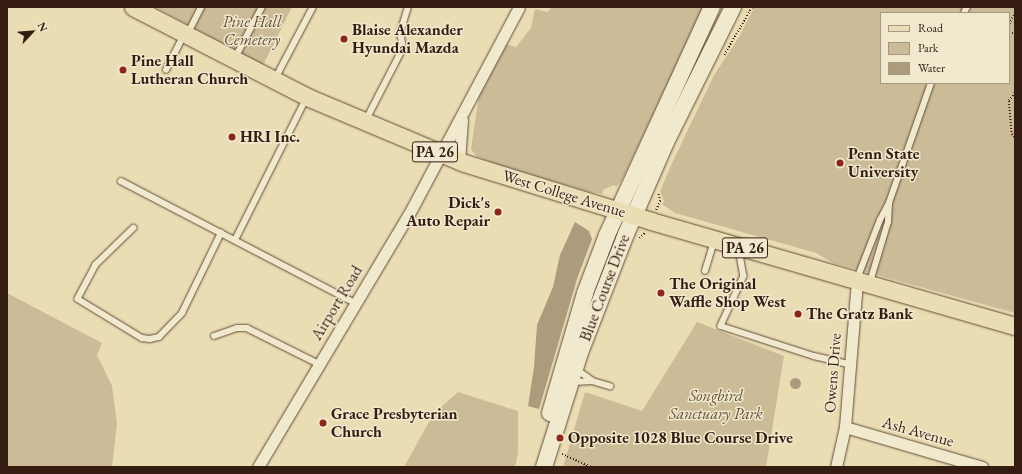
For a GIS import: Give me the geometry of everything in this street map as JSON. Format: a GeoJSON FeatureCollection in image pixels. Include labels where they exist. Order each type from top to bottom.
{"type":"FeatureCollection","features":[{"type":"Feature","properties":{"kind":"main road","name":"West College Avenue"},"geometry":{"type":"LineString","coordinates":[[133,7],[307,97],[365,123],[459,161],[634,216],[1015,326]]}},
{"type":"Feature","properties":{"kind":"main road","name":"Blue Course Drive"},"geometry":{"type":"LineString","coordinates":[[537,467],[550,410],[585,293],[618,211],[712,7]]}},
{"type":"Feature","properties":{"kind":"main road","name":"Blue Course Drive"},"geometry":{"type":"LineString","coordinates":[[544,467],[576,367],[634,216],[666,142],[732,7]]}},
{"type":"Feature","properties":{"kind":"street","name":"Airport Road"},"geometry":{"type":"LineString","coordinates":[[258,467],[355,303],[462,117],[519,7]]}},
{"type":"Feature","properties":{"kind":"street"},"geometry":{"type":"LineString","coordinates":[[459,161],[462,117]]}},
{"type":"Feature","properties":{"kind":"street","name":"Owens Drive"},"geometry":{"type":"LineString","coordinates":[[836,467],[845,427],[849,364],[863,282]]}},
{"type":"Feature","properties":{"kind":"street","name":"Ash Avenue"},"geometry":{"type":"LineString","coordinates":[[845,427],[982,467]]}},
{"type":"Feature","properties":{"kind":"lane"},"geometry":{"type":"LineString","coordinates":[[166,70],[201,7]]}},
{"type":"Feature","properties":{"kind":"lane"},"geometry":{"type":"LineString","coordinates":[[234,60],[262,7]]}},
{"type":"Feature","properties":{"kind":"lane"},"geometry":{"type":"LineString","coordinates":[[274,81],[313,7]]}},
{"type":"Feature","properties":{"kind":"lane"},"geometry":{"type":"LineString","coordinates":[[365,123],[403,48],[400,33],[408,7]]}},
{"type":"Feature","properties":{"kind":"lane"},"geometry":{"type":"LineString","coordinates":[[863,282],[880,220],[889,203],[931,84]]}},
{"type":"Feature","properties":{"kind":"lane"},"geometry":{"type":"LineString","coordinates":[[235,240],[307,97]]}},
{"type":"Feature","properties":{"kind":"lane"},"geometry":{"type":"LineString","coordinates":[[121,180],[355,303]]}},
{"type":"Feature","properties":{"kind":"lane"},"geometry":{"type":"LineString","coordinates":[[863,282],[888,222],[889,203]]}},
{"type":"Feature","properties":{"kind":"lane"},"geometry":{"type":"LineString","coordinates":[[134,228],[96,265],[78,299],[142,338],[150,339],[159,337],[182,313],[221,233]]}},
{"type":"Feature","properties":{"kind":"lane"},"geometry":{"type":"LineString","coordinates":[[705,271],[715,239]]}},
{"type":"Feature","properties":{"kind":"lane"},"geometry":{"type":"LineString","coordinates":[[739,246],[744,276],[721,326],[814,356],[849,364]]}},
{"type":"Feature","properties":{"kind":"lane"},"geometry":{"type":"LineString","coordinates":[[214,336],[237,328],[248,328],[319,364]]}},
{"type":"Feature","properties":{"kind":"lane"},"geometry":{"type":"LineString","coordinates":[[576,367],[584,377],[610,386]]}},
{"type":"Feature","properties":{"kind":"lane"},"geometry":{"type":"LineString","coordinates":[[570,384],[592,381]]}},
{"type":"Feature","properties":{"kind":"path"},"geometry":{"type":"LineString","coordinates":[[1010,22],[1015,12]]}},
{"type":"Feature","properties":{"kind":"path"},"geometry":{"type":"LineString","coordinates":[[1015,93],[1009,101],[1012,134],[1015,137]]}},
{"type":"Feature","properties":{"kind":"path"},"geometry":{"type":"LineString","coordinates":[[562,454],[591,467]]}},
{"type":"Feature","properties":{"kind":"green space","name":"Pine Hall Cemetery"},"geometry":{"type":"Polygon","coordinates":[[[155,7],[292,7],[263,65],[155,7]]]}},
{"type":"Feature","properties":{"kind":"green space"},"geometry":{"type":"Polygon","coordinates":[[[552,7],[704,7],[622,180],[616,187],[614,185],[603,190],[603,194],[589,192],[495,164],[476,156],[471,149],[479,95],[505,44],[516,47],[531,28],[535,9],[547,12],[552,7]]]}},
{"type":"Feature","properties":{"kind":"green space","name":"Penn State University"},"geometry":{"type":"Polygon","coordinates":[[[754,7],[1015,7],[1015,313],[833,263],[816,253],[675,213],[662,204],[664,202],[660,191],[714,75],[739,37],[754,7]]]}},
{"type":"Feature","properties":{"kind":"green space"},"geometry":{"type":"Polygon","coordinates":[[[7,293],[102,343],[97,355],[112,386],[117,423],[112,467],[7,467],[7,293]]]}},
{"type":"Feature","properties":{"kind":"green space","name":"Songbird Sanctuary Park"},"geometry":{"type":"Polygon","coordinates":[[[697,322],[784,356],[766,467],[563,467],[585,392],[642,411],[697,322]]]}},
{"type":"Feature","properties":{"kind":"green space"},"geometry":{"type":"Polygon","coordinates":[[[458,392],[518,411],[518,453],[515,467],[404,467],[434,413],[458,392]]]}},
{"type":"Feature","properties":{"kind":"water"},"geometry":{"type":"Polygon","coordinates":[[[575,222],[589,231],[592,239],[577,279],[539,409],[528,406],[534,367],[537,325],[553,287],[560,255],[575,222]]]}},
{"type":"Feature","properties":{"kind":"water"},"geometry":{"type":"Polygon","coordinates":[[[793,378],[797,378],[799,379],[799,387],[793,388],[790,385],[790,381],[793,378]]]}},
{"type":"Feature","properties":{"kind":"place","name":"Blaise Alexander Hyundai Mazda"},"geometry":{"type":"Point","coordinates":[344,39]}},
{"type":"Feature","properties":{"kind":"place","name":"Pine Hall Lutheran Church"},"geometry":{"type":"Point","coordinates":[123,70]}},
{"type":"Feature","properties":{"kind":"place","name":"HRI Inc."},"geometry":{"type":"Point","coordinates":[232,137]}},
{"type":"Feature","properties":{"kind":"place","name":"Penn State University"},"geometry":{"type":"Point","coordinates":[840,163]}},
{"type":"Feature","properties":{"kind":"place","name":"Dick's Auto Repair"},"geometry":{"type":"Point","coordinates":[498,212]}},
{"type":"Feature","properties":{"kind":"place","name":"The Original Waffle Shop West"},"geometry":{"type":"Point","coordinates":[661,293]}},
{"type":"Feature","properties":{"kind":"place","name":"The Gratz Bank"},"geometry":{"type":"Point","coordinates":[798,314]}},
{"type":"Feature","properties":{"kind":"place","name":"Grace Presbyterian Church"},"geometry":{"type":"Point","coordinates":[323,423]}},
{"type":"Feature","properties":{"kind":"place","name":"Opposite 1028 Blue Course Drive"},"geometry":{"type":"Point","coordinates":[560,438]}}]}
